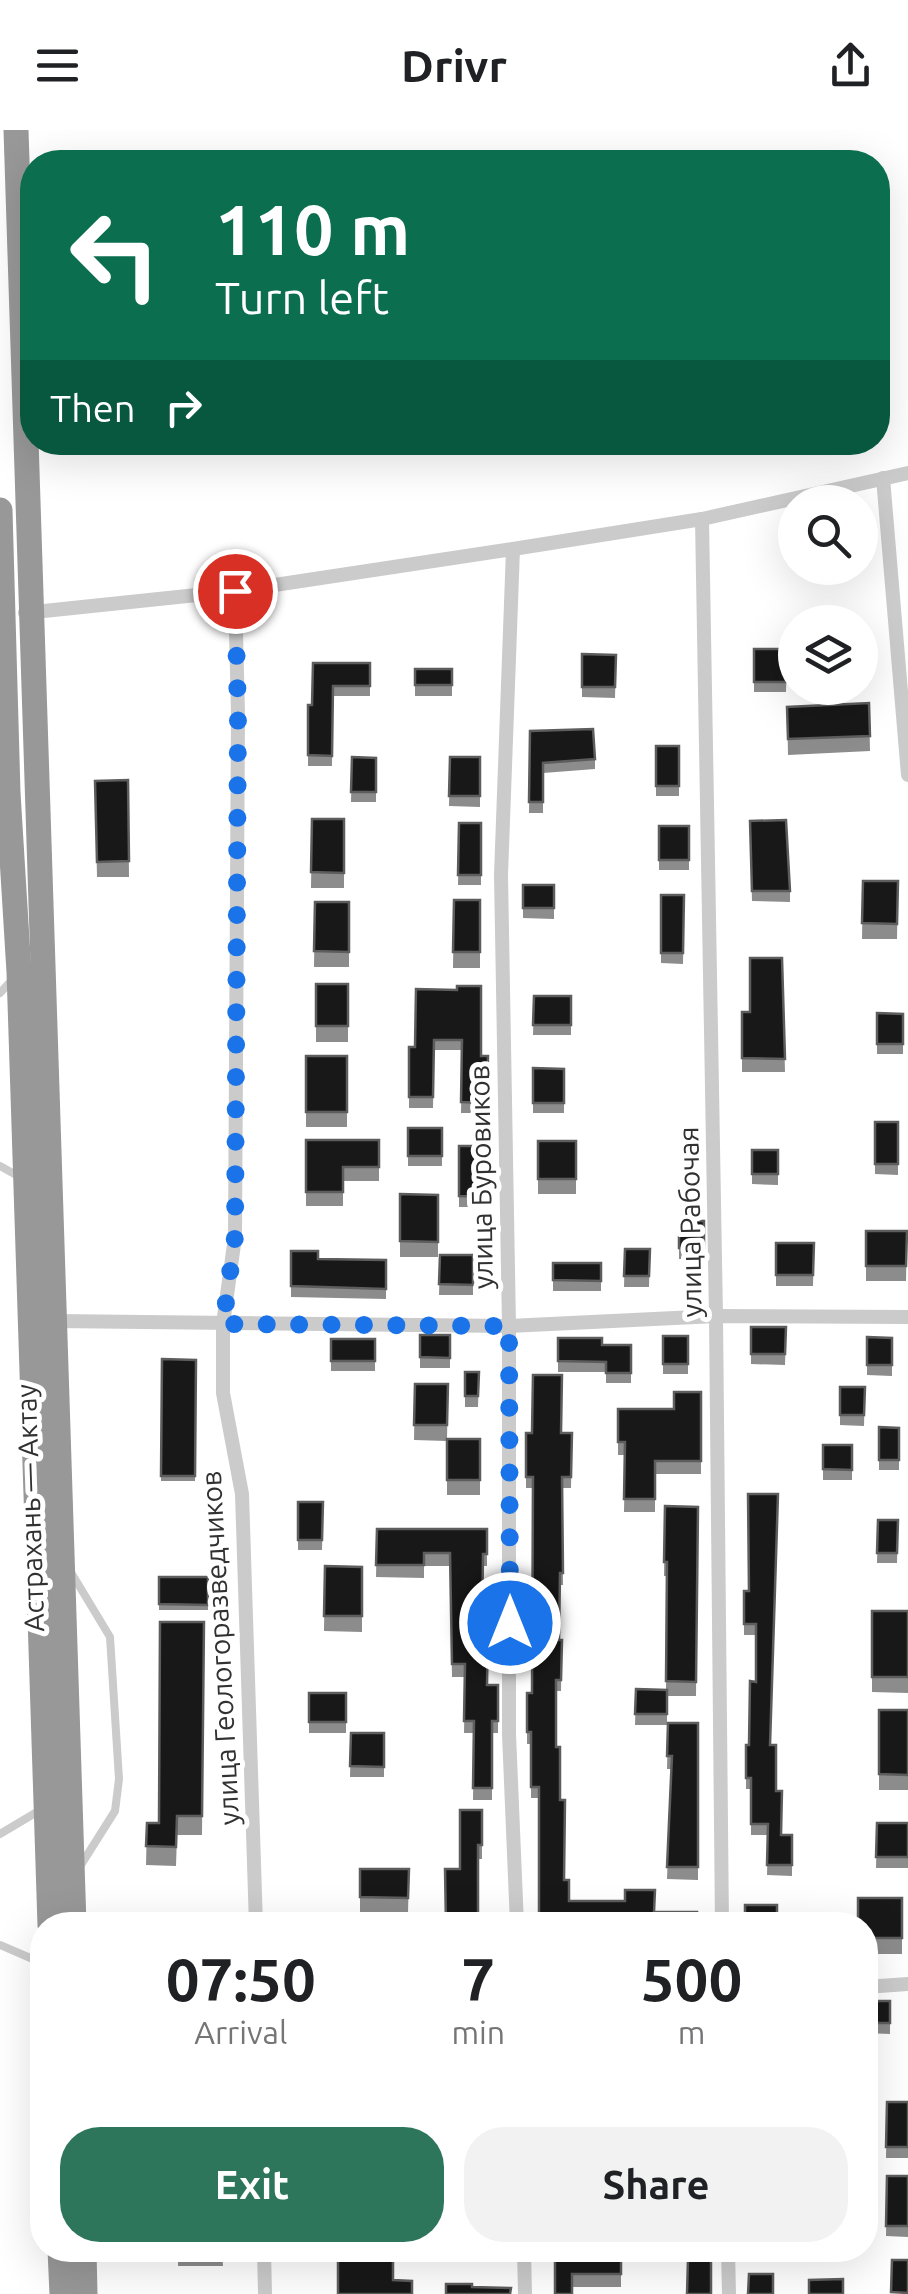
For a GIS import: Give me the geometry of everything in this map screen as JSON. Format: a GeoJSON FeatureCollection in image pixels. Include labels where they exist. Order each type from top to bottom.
{"type":"FeatureCollection","features":[{"type":"Feature","properties":{"kind":"highway","name":"Астрахань — Актау"},"geometry":{"type":"LineString","coordinates":[[16,130],[20,243]]}},
{"type":"Feature","properties":{"kind":"highway","name":"Астрахань — Актау"},"geometry":{"type":"LineString","coordinates":[[27,455],[73,1912]]}},
{"type":"Feature","properties":{"kind":"highway","name":"Астрахань — Актау"},"geometry":{"type":"LineString","coordinates":[[0,510],[4,793],[20,972],[50,1912]]}},
{"type":"Feature","properties":{"kind":"highway"},"geometry":{"type":"LineString","coordinates":[[64,2262],[74,2291]]}},
{"type":"Feature","properties":{"kind":"highway"},"geometry":{"type":"LineString","coordinates":[[74,2291],[81,2262]]}},
{"type":"Feature","properties":{"kind":"street"},"geometry":{"type":"LineString","coordinates":[[2,613],[235,591],[513,549],[702,519],[908,473]]}},
{"type":"Feature","properties":{"kind":"street"},"geometry":{"type":"LineString","coordinates":[[883,478],[908,775]]}},
{"type":"Feature","properties":{"kind":"street","name":"улица Рабочая"},"geometry":{"type":"LineString","coordinates":[[702,519],[722,1912]]}},
{"type":"Feature","properties":{"kind":"street","name":"улица Буровиков"},"geometry":{"type":"LineString","coordinates":[[513,549],[500,875],[509,1326],[509,1734],[516,1912]]}},
{"type":"Feature","properties":{"kind":"street","name":"улица Геологоразведчиков"},"geometry":{"type":"LineString","coordinates":[[235,591],[235,1237],[223,1324],[224,1393],[242,1494],[256,1912]]}},
{"type":"Feature","properties":{"kind":"street"},"geometry":{"type":"LineString","coordinates":[[54,1322],[509,1326],[716,1316],[908,1317]]}},
{"type":"Feature","properties":{"kind":"street"},"geometry":{"type":"LineString","coordinates":[[878,1986],[908,1984]]}},
{"type":"Feature","properties":{"kind":"street"},"geometry":{"type":"LineString","coordinates":[[264,2262],[265,2294]]}},
{"type":"Feature","properties":{"kind":"street"},"geometry":{"type":"LineString","coordinates":[[524,2262],[525,2294]]}},
{"type":"Feature","properties":{"kind":"street"},"geometry":{"type":"LineString","coordinates":[[728,2262],[729,2294]]}},
{"type":"Feature","properties":{"kind":"lane"},"geometry":{"type":"LineString","coordinates":[[0,993],[20,972]]}},
{"type":"Feature","properties":{"kind":"lane"},"geometry":{"type":"LineString","coordinates":[[0,1166],[26,1180]]}},
{"type":"Feature","properties":{"kind":"lane"},"geometry":{"type":"LineString","coordinates":[[62,1557],[110,1636],[118,1780],[115,1810],[72,1880]]}},
{"type":"Feature","properties":{"kind":"lane"},"geometry":{"type":"LineString","coordinates":[[0,1834],[46,1806]]}},
{"type":"Feature","properties":{"kind":"lane"},"geometry":{"type":"LineString","coordinates":[[0,1945],[30,1958]]}},
{"type":"Feature","properties":{"kind":"building"},"geometry":{"type":"Polygon","coordinates":[[[754,649],[778,649],[778,682],[754,682],[754,649]]]}},
{"type":"Feature","properties":{"kind":"building"},"geometry":{"type":"Polygon","coordinates":[[[582,654],[616,655],[615,687],[582,687],[582,654]]]}},
{"type":"Feature","properties":{"kind":"building"},"geometry":{"type":"Polygon","coordinates":[[[313,663],[370,663],[370,686],[333,686],[332,756],[308,755],[313,663]]]}},
{"type":"Feature","properties":{"kind":"building"},"geometry":{"type":"Polygon","coordinates":[[[415,669],[452,669],[452,685],[415,685],[415,669]]]}},
{"type":"Feature","properties":{"kind":"building"},"geometry":{"type":"Polygon","coordinates":[[[869,705],[870,736],[788,739],[787,707],[869,705]]]}},
{"type":"Feature","properties":{"kind":"building"},"geometry":{"type":"Polygon","coordinates":[[[593,729],[595,759],[543,763],[543,802],[529,802],[530,731],[593,729]]]}},
{"type":"Feature","properties":{"kind":"building"},"geometry":{"type":"Polygon","coordinates":[[[656,746],[679,746],[679,786],[656,786],[656,746]]]}},
{"type":"Feature","properties":{"kind":"building"},"geometry":{"type":"Polygon","coordinates":[[[352,757],[376,758],[376,792],[351,792],[352,757]]]}},
{"type":"Feature","properties":{"kind":"building"},"geometry":{"type":"Polygon","coordinates":[[[450,757],[480,757],[480,796],[449,796],[450,757]]]}},
{"type":"Feature","properties":{"kind":"building"},"geometry":{"type":"Polygon","coordinates":[[[128,780],[129,861],[97,862],[95,781],[128,780]]]}},
{"type":"Feature","properties":{"kind":"building"},"geometry":{"type":"Polygon","coordinates":[[[312,819],[344,819],[344,873],[311,872],[312,819]]]}},
{"type":"Feature","properties":{"kind":"building"},"geometry":{"type":"Polygon","coordinates":[[[786,820],[790,891],[752,891],[750,821],[786,820]]]}},
{"type":"Feature","properties":{"kind":"building"},"geometry":{"type":"Polygon","coordinates":[[[459,823],[481,823],[481,875],[458,875],[459,823]]]}},
{"type":"Feature","properties":{"kind":"building"},"geometry":{"type":"Polygon","coordinates":[[[659,826],[689,826],[689,860],[659,860],[659,826]]]}},
{"type":"Feature","properties":{"kind":"building"},"geometry":{"type":"Polygon","coordinates":[[[863,881],[898,881],[897,924],[862,923],[863,881]]]}},
{"type":"Feature","properties":{"kind":"building"},"geometry":{"type":"Polygon","coordinates":[[[523,885],[554,885],[554,908],[523,908],[523,885]]]}},
{"type":"Feature","properties":{"kind":"building"},"geometry":{"type":"Polygon","coordinates":[[[661,895],[684,895],[683,953],[661,953],[661,895]]]}},
{"type":"Feature","properties":{"kind":"building"},"geometry":{"type":"Polygon","coordinates":[[[454,900],[480,900],[480,952],[453,952],[454,900]]]}},
{"type":"Feature","properties":{"kind":"building"},"geometry":{"type":"Polygon","coordinates":[[[315,902],[349,902],[349,952],[314,951],[315,902]]]}},
{"type":"Feature","properties":{"kind":"building"},"geometry":{"type":"Polygon","coordinates":[[[750,958],[782,958],[785,1059],[742,1058],[742,1012],[750,1012],[750,958]]]}},
{"type":"Feature","properties":{"kind":"building"},"geometry":{"type":"Polygon","coordinates":[[[316,984],[348,984],[348,1026],[316,1026],[316,984]]]}},
{"type":"Feature","properties":{"kind":"building"},"geometry":{"type":"Polygon","coordinates":[[[457,986],[481,986],[481,1056],[488,1056],[487,1103],[461,1102],[462,1040],[434,1040],[433,1097],[409,1097],[409,1047],[415,1047],[416,989],[457,990],[457,986]]]}},
{"type":"Feature","properties":{"kind":"building"},"geometry":{"type":"Polygon","coordinates":[[[534,996],[571,996],[571,1025],[533,1025],[534,996]]]}},
{"type":"Feature","properties":{"kind":"building"},"geometry":{"type":"Polygon","coordinates":[[[877,1013],[903,1014],[903,1044],[877,1044],[877,1013]]]}},
{"type":"Feature","properties":{"kind":"building"},"geometry":{"type":"Polygon","coordinates":[[[306,1056],[347,1056],[347,1112],[306,1112],[306,1056]]]}},
{"type":"Feature","properties":{"kind":"building"},"geometry":{"type":"Polygon","coordinates":[[[533,1068],[564,1069],[564,1103],[533,1103],[533,1068]]]}},
{"type":"Feature","properties":{"kind":"building"},"geometry":{"type":"Polygon","coordinates":[[[875,1122],[898,1122],[898,1164],[875,1164],[875,1122]]]}},
{"type":"Feature","properties":{"kind":"building"},"geometry":{"type":"Polygon","coordinates":[[[408,1128],[442,1128],[442,1156],[408,1156],[408,1128]]]}},
{"type":"Feature","properties":{"kind":"building"},"geometry":{"type":"Polygon","coordinates":[[[306,1140],[379,1140],[379,1167],[343,1167],[343,1192],[306,1192],[306,1140]]]}},
{"type":"Feature","properties":{"kind":"building"},"geometry":{"type":"Polygon","coordinates":[[[538,1141],[576,1141],[576,1179],[538,1179],[538,1141]]]}},
{"type":"Feature","properties":{"kind":"building"},"geometry":{"type":"Polygon","coordinates":[[[459,1146],[484,1146],[483,1197],[459,1196],[459,1146]]]}},
{"type":"Feature","properties":{"kind":"building"},"geometry":{"type":"Polygon","coordinates":[[[752,1150],[778,1150],[778,1174],[752,1174],[752,1150]]]}},
{"type":"Feature","properties":{"kind":"building"},"geometry":{"type":"Polygon","coordinates":[[[400,1194],[438,1195],[438,1242],[400,1241],[400,1194]]]}},
{"type":"Feature","properties":{"kind":"building"},"geometry":{"type":"Polygon","coordinates":[[[679,1220],[704,1221],[704,1248],[679,1248],[679,1220]]]}},
{"type":"Feature","properties":{"kind":"building"},"geometry":{"type":"Polygon","coordinates":[[[866,1231],[907,1231],[906,1266],[866,1266],[866,1231]]]}},
{"type":"Feature","properties":{"kind":"building"},"geometry":{"type":"Polygon","coordinates":[[[776,1243],[814,1243],[813,1275],[776,1275],[776,1243]]]}},
{"type":"Feature","properties":{"kind":"building"},"geometry":{"type":"Polygon","coordinates":[[[625,1249],[650,1249],[649,1276],[624,1276],[625,1249]]]}},
{"type":"Feature","properties":{"kind":"building"},"geometry":{"type":"Polygon","coordinates":[[[291,1251],[318,1251],[318,1259],[386,1260],[386,1289],[291,1286],[291,1251]]]}},
{"type":"Feature","properties":{"kind":"building"},"geometry":{"type":"Polygon","coordinates":[[[440,1255],[473,1255],[473,1285],[439,1284],[440,1255]]]}},
{"type":"Feature","properties":{"kind":"building"},"geometry":{"type":"Polygon","coordinates":[[[553,1263],[601,1263],[601,1281],[553,1280],[553,1263]]]}},
{"type":"Feature","properties":{"kind":"building"},"geometry":{"type":"Polygon","coordinates":[[[751,1327],[786,1327],[785,1354],[751,1354],[751,1327]]]}},
{"type":"Feature","properties":{"kind":"building"},"geometry":{"type":"Polygon","coordinates":[[[420,1335],[450,1335],[450,1358],[420,1357],[420,1335]]]}},
{"type":"Feature","properties":{"kind":"building"},"geometry":{"type":"Polygon","coordinates":[[[663,1336],[688,1336],[688,1364],[663,1364],[663,1336]]]}},
{"type":"Feature","properties":{"kind":"building"},"geometry":{"type":"Polygon","coordinates":[[[867,1337],[892,1338],[892,1365],[867,1365],[867,1337]]]}},
{"type":"Feature","properties":{"kind":"building"},"geometry":{"type":"Polygon","coordinates":[[[558,1338],[602,1338],[602,1345],[631,1345],[631,1373],[606,1373],[606,1362],[558,1361],[558,1338]]]}},
{"type":"Feature","properties":{"kind":"building"},"geometry":{"type":"Polygon","coordinates":[[[331,1339],[375,1339],[375,1361],[331,1361],[331,1339]]]}},
{"type":"Feature","properties":{"kind":"building"},"geometry":{"type":"Polygon","coordinates":[[[162,1359],[196,1360],[195,1476],[161,1476],[162,1359]]]}},
{"type":"Feature","properties":{"kind":"building"},"geometry":{"type":"Polygon","coordinates":[[[465,1372],[479,1372],[478,1396],[465,1396],[465,1372]]]}},
{"type":"Feature","properties":{"kind":"building"},"geometry":{"type":"Polygon","coordinates":[[[533,1375],[562,1375],[561,1433],[572,1433],[571,1477],[562,1477],[562,1640],[561,1680],[556,1680],[556,1747],[560,1747],[560,1800],[565,1800],[564,1880],[569,1880],[569,1901],[625,1901],[625,1890],[655,1890],[654,1912],[539,1912],[539,1787],[531,1787],[531,1732],[527,1732],[527,1693],[532,1693],[533,1477],[526,1477],[526,1433],[532,1433],[533,1375]]]}},
{"type":"Feature","properties":{"kind":"building"},"geometry":{"type":"Polygon","coordinates":[[[415,1384],[448,1384],[447,1425],[414,1425],[415,1384]]]}},
{"type":"Feature","properties":{"kind":"building"},"geometry":{"type":"Polygon","coordinates":[[[840,1387],[865,1387],[864,1415],[840,1415],[840,1387]]]}},
{"type":"Feature","properties":{"kind":"building"},"geometry":{"type":"Polygon","coordinates":[[[674,1392],[701,1392],[701,1461],[655,1461],[655,1499],[624,1499],[625,1442],[618,1442],[618,1409],[674,1409],[674,1392]]]}},
{"type":"Feature","properties":{"kind":"building"},"geometry":{"type":"Polygon","coordinates":[[[879,1427],[899,1428],[899,1460],[879,1460],[879,1427]]]}},
{"type":"Feature","properties":{"kind":"building"},"geometry":{"type":"Polygon","coordinates":[[[447,1439],[480,1439],[480,1480],[447,1480],[447,1439]]]}},
{"type":"Feature","properties":{"kind":"building"},"geometry":{"type":"Polygon","coordinates":[[[823,1445],[852,1445],[852,1470],[823,1469],[823,1445]]]}},
{"type":"Feature","properties":{"kind":"building"},"geometry":{"type":"Polygon","coordinates":[[[748,1494],[778,1494],[770,1745],[776,1745],[776,1791],[782,1791],[781,1835],[792,1835],[792,1865],[767,1865],[768,1824],[751,1824],[746,1745],[750,1681],[756,1682],[756,1624],[744,1624],[744,1591],[749,1591],[748,1494]]]}},
{"type":"Feature","properties":{"kind":"building"},"geometry":{"type":"Polygon","coordinates":[[[298,1502],[323,1502],[322,1540],[298,1540],[298,1502]]]}},
{"type":"Feature","properties":{"kind":"building"},"geometry":{"type":"Polygon","coordinates":[[[665,1506],[698,1507],[696,1682],[666,1681],[665,1506]]]}},
{"type":"Feature","properties":{"kind":"building"},"geometry":{"type":"Polygon","coordinates":[[[878,1520],[898,1520],[897,1553],[877,1553],[878,1520]]]}},
{"type":"Feature","properties":{"kind":"building"},"geometry":{"type":"Polygon","coordinates":[[[377,1529],[487,1529],[482,1627],[488,1627],[487,1685],[498,1685],[498,1721],[492,1721],[492,1788],[473,1788],[474,1721],[464,1721],[465,1664],[452,1664],[450,1553],[424,1553],[424,1565],[376,1565],[377,1529]]]}},
{"type":"Feature","properties":{"kind":"building"},"geometry":{"type":"Polygon","coordinates":[[[325,1566],[362,1567],[362,1616],[324,1616],[325,1566]]]}},
{"type":"Feature","properties":{"kind":"building"},"geometry":{"type":"Polygon","coordinates":[[[159,1577],[208,1577],[208,1605],[159,1604],[159,1577]]]}},
{"type":"Feature","properties":{"kind":"building"},"geometry":{"type":"Polygon","coordinates":[[[872,1611],[908,1611],[908,1677],[872,1677],[872,1611]]]}},
{"type":"Feature","properties":{"kind":"building"},"geometry":{"type":"Polygon","coordinates":[[[160,1622],[204,1622],[202,1816],[177,1816],[176,1847],[146,1846],[147,1823],[159,1823],[160,1622]]]}},
{"type":"Feature","properties":{"kind":"building"},"geometry":{"type":"Polygon","coordinates":[[[636,1689],[667,1690],[667,1714],[635,1714],[636,1689]]]}},
{"type":"Feature","properties":{"kind":"building"},"geometry":{"type":"Polygon","coordinates":[[[309,1693],[346,1693],[346,1722],[309,1722],[309,1693]]]}},
{"type":"Feature","properties":{"kind":"building"},"geometry":{"type":"Polygon","coordinates":[[[879,1710],[908,1710],[908,1775],[879,1774],[879,1710]]]}},
{"type":"Feature","properties":{"kind":"building"},"geometry":{"type":"Polygon","coordinates":[[[668,1723],[698,1723],[698,1867],[667,1867],[672,1756],[667,1756],[668,1723]]]}},
{"type":"Feature","properties":{"kind":"building"},"geometry":{"type":"Polygon","coordinates":[[[351,1733],[384,1733],[384,1767],[350,1766],[351,1733]]]}},
{"type":"Feature","properties":{"kind":"building"},"geometry":{"type":"Polygon","coordinates":[[[460,1810],[482,1810],[478,1912],[446,1912],[445,1869],[460,1869],[460,1810]]]}},
{"type":"Feature","properties":{"kind":"building"},"geometry":{"type":"Polygon","coordinates":[[[877,1823],[908,1823],[908,1857],[876,1857],[877,1823]]]}},
{"type":"Feature","properties":{"kind":"building"},"geometry":{"type":"Polygon","coordinates":[[[360,1869],[409,1869],[408,1898],[360,1897],[360,1869]]]}},
{"type":"Feature","properties":{"kind":"building"},"geometry":{"type":"Polygon","coordinates":[[[858,1898],[902,1898],[902,1938],[878,1938],[878,1912],[858,1912],[858,1898]]]}},
{"type":"Feature","properties":{"kind":"building"},"geometry":{"type":"Polygon","coordinates":[[[745,1905],[777,1905],[777,1912],[745,1912],[745,1905]]]}},
{"type":"Feature","properties":{"kind":"building"},"geometry":{"type":"Polygon","coordinates":[[[878,2001],[890,2001],[890,2023],[878,2023],[878,2001]]]}},
{"type":"Feature","properties":{"kind":"building"},"geometry":{"type":"Polygon","coordinates":[[[887,2102],[908,2102],[908,2147],[886,2147],[887,2102]]]}},
{"type":"Feature","properties":{"kind":"building"},"geometry":{"type":"Polygon","coordinates":[[[887,2176],[908,2176],[908,2226],[886,2226],[887,2176]]]}},
{"type":"Feature","properties":{"kind":"building"},"geometry":{"type":"Polygon","coordinates":[[[892,2260],[908,2260],[908,2293],[891,2292],[892,2260]]]}},
{"type":"Feature","properties":{"kind":"building"},"geometry":{"type":"Polygon","coordinates":[[[338,2262],[393,2262],[393,2280],[412,2281],[412,2294],[338,2294],[338,2262]]]}},
{"type":"Feature","properties":{"kind":"building"},"geometry":{"type":"Polygon","coordinates":[[[555,2262],[621,2262],[621,2274],[572,2274],[572,2294],[555,2294],[555,2262]]]}},
{"type":"Feature","properties":{"kind":"building"},"geometry":{"type":"Polygon","coordinates":[[[688,2262],[711,2262],[711,2294],[687,2294],[688,2262]]]}},
{"type":"Feature","properties":{"kind":"building"},"geometry":{"type":"Polygon","coordinates":[[[749,2274],[773,2274],[773,2294],[748,2294],[749,2274]]]}},
{"type":"Feature","properties":{"kind":"building"},"geometry":{"type":"Polygon","coordinates":[[[843,2279],[843,2294],[809,2294],[809,2280],[843,2279]]]}},
{"type":"Feature","properties":{"kind":"building"},"geometry":{"type":"Polygon","coordinates":[[[446,2284],[511,2288],[510,2294],[446,2294],[446,2284]]]}},
{"type":"Feature","properties":{"kind":"route"},"geometry":{"type":"LineString","coordinates":[[235,591],[235,1237],[223,1324],[509,1326],[510,1623]]}}]}
